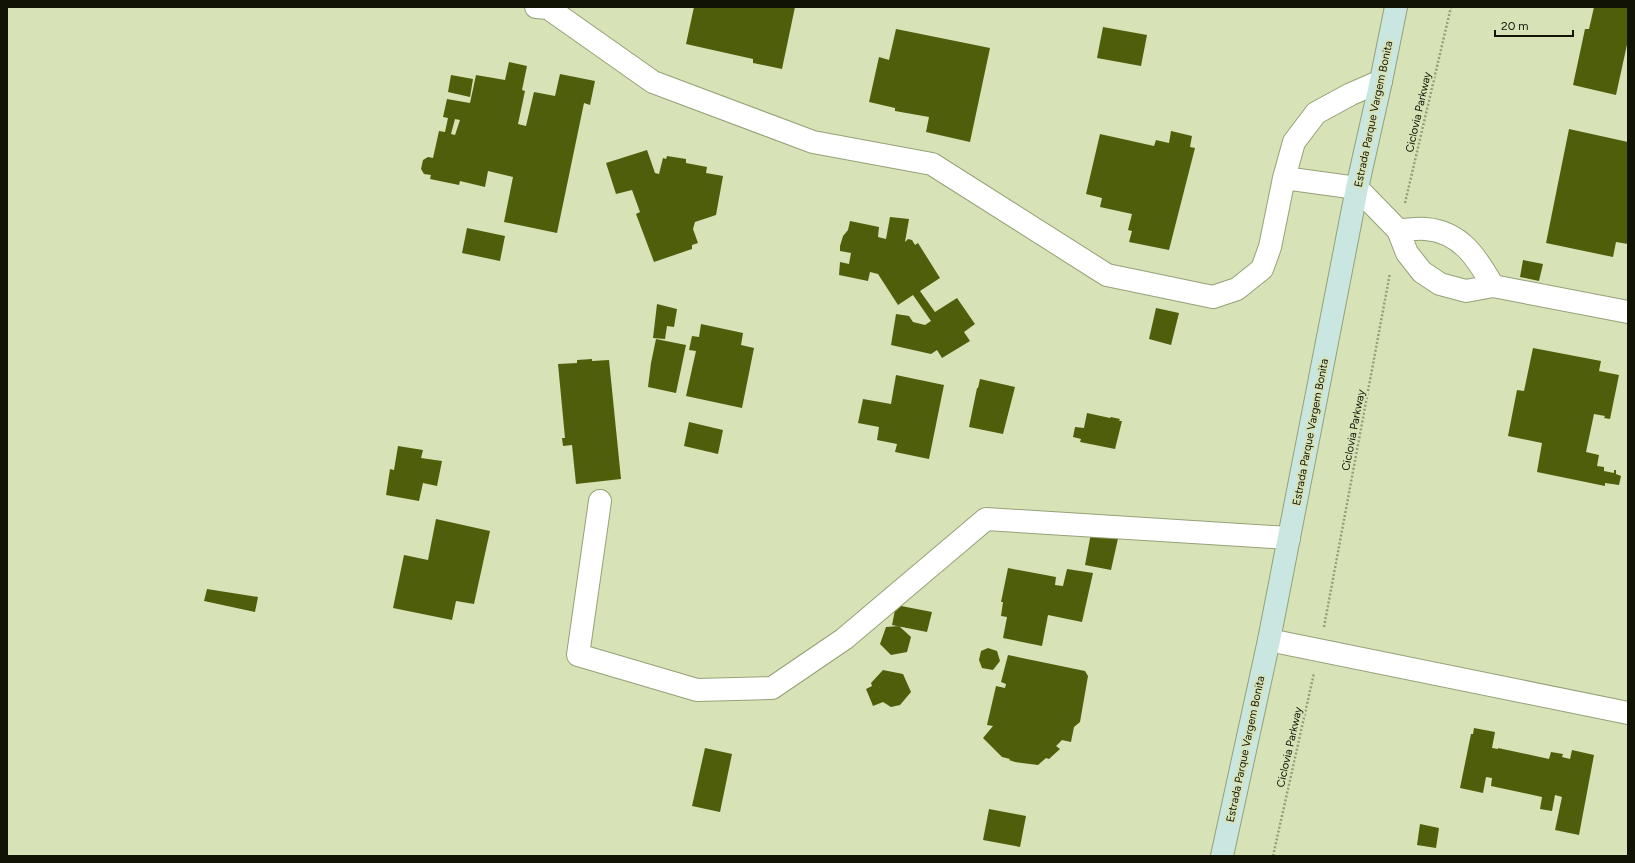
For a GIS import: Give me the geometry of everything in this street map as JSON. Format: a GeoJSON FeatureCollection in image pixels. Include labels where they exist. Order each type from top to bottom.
{"type":"FeatureCollection","features":[{"type":"Feature","properties":{"kind":"main road","name":"Estrada Parque Vargem Bonita"},"geometry":{"type":"LineString","coordinates":[[1222,856],[1269,640],[1357,188],[1396,7]]}},
{"type":"Feature","properties":{"kind":"street"},"geometry":{"type":"LineString","coordinates":[[536,7],[548,8],[653,82],[813,142],[932,164],[1107,275],[1213,296],[1238,289],[1262,269],[1270,247],[1284,178],[1294,142],[1316,113],[1351,94],[1381,81]]}},
{"type":"Feature","properties":{"kind":"street"},"geometry":{"type":"LineString","coordinates":[[1284,178],[1357,188],[1398,230],[1407,253],[1422,272],[1440,284],[1466,291],[1493,286],[1628,312]]}},
{"type":"Feature","properties":{"kind":"street"},"geometry":{"type":"LineString","coordinates":[[1398,230],[1426,229],[1447,233],[1466,246],[1483,268],[1493,286]]}},
{"type":"Feature","properties":{"kind":"street"},"geometry":{"type":"LineString","coordinates":[[600,501],[578,656],[697,690],[772,688],[844,639],[986,518],[1289,538]]}},
{"type":"Feature","properties":{"kind":"street"},"geometry":{"type":"LineString","coordinates":[[1269,640],[1628,713]]}},
{"type":"Feature","properties":{"kind":"path","name":"Ciclovia Parkway"},"geometry":{"type":"LineString","coordinates":[[1398,230],[1451,7]]}},
{"type":"Feature","properties":{"kind":"path","name":"Ciclovia Parkway"},"geometry":{"type":"LineString","coordinates":[[1273,856],[1320,650],[1391,269]]}},
{"type":"Feature","properties":{"kind":"building"},"geometry":{"type":"Polygon","coordinates":[[[694,7],[795,7],[782,69],[753,63],[753,59],[686,44],[694,7]]]}},
{"type":"Feature","properties":{"kind":"building"},"geometry":{"type":"Polygon","coordinates":[[[1594,7],[1628,7],[1628,40],[1616,95],[1573,85],[1585,29],[1589,29],[1594,7]]]}},
{"type":"Feature","properties":{"kind":"building"},"geometry":{"type":"Polygon","coordinates":[[[1103,27],[1147,35],[1141,66],[1097,58],[1103,27]]]}},
{"type":"Feature","properties":{"kind":"building"},"geometry":{"type":"Polygon","coordinates":[[[896,29],[990,48],[970,142],[926,132],[929,117],[895,111],[895,108],[869,102],[879,57],[889,60],[896,29]]]}},
{"type":"Feature","properties":{"kind":"building"},"geometry":{"type":"Polygon","coordinates":[[[509,62],[527,66],[522,90],[525,91],[518,124],[526,126],[534,92],[555,96],[560,74],[595,81],[590,105],[584,103],[557,233],[504,222],[513,177],[488,171],[485,187],[460,181],[459,185],[430,179],[431,175],[424,174],[421,169],[423,160],[428,157],[433,158],[439,131],[445,132],[448,118],[443,117],[447,99],[470,103],[476,75],[505,80],[509,62]],[[455,119],[451,134],[455,135],[460,120],[455,119]]]}},
{"type":"Feature","properties":{"kind":"building"},"geometry":{"type":"Polygon","coordinates":[[[451,75],[473,79],[470,97],[448,92],[451,75]]]}},
{"type":"Feature","properties":{"kind":"building"},"geometry":{"type":"Polygon","coordinates":[[[1569,129],[1628,142],[1628,244],[1616,242],[1613,257],[1546,243],[1569,129]]]}},
{"type":"Feature","properties":{"kind":"building"},"geometry":{"type":"Polygon","coordinates":[[[1171,131],[1192,136],[1190,147],[1195,148],[1169,250],[1129,242],[1132,231],[1128,230],[1132,214],[1100,207],[1102,198],[1086,194],[1100,134],[1154,146],[1156,140],[1169,143],[1171,131]]]}},
{"type":"Feature","properties":{"kind":"building"},"geometry":{"type":"Polygon","coordinates":[[[647,150],[655,173],[659,174],[663,158],[666,159],[667,156],[686,159],[686,163],[707,167],[706,173],[723,176],[716,215],[695,222],[693,229],[698,243],[692,245],[692,249],[654,262],[636,214],[640,212],[632,190],[616,194],[606,163],[647,150]]]}},
{"type":"Feature","properties":{"kind":"building"},"geometry":{"type":"Polygon","coordinates":[[[890,217],[909,219],[905,242],[908,239],[912,240],[915,245],[918,243],[940,278],[920,291],[935,312],[957,298],[975,324],[964,332],[970,341],[942,358],[937,350],[931,354],[891,345],[896,314],[909,316],[913,322],[925,325],[931,321],[913,295],[898,305],[878,274],[870,272],[868,281],[839,275],[840,262],[849,264],[851,253],[840,251],[840,246],[843,236],[848,230],[850,221],[879,227],[878,237],[886,239],[890,217]]]}},
{"type":"Feature","properties":{"kind":"building"},"geometry":{"type":"Polygon","coordinates":[[[467,228],[505,236],[500,261],[462,253],[467,228]]]}},
{"type":"Feature","properties":{"kind":"building"},"geometry":{"type":"Polygon","coordinates":[[[1523,260],[1543,264],[1539,281],[1520,277],[1523,260]]]}},
{"type":"Feature","properties":{"kind":"building"},"geometry":{"type":"Polygon","coordinates":[[[657,304],[677,309],[674,327],[667,326],[665,339],[653,338],[657,304]]]}},
{"type":"Feature","properties":{"kind":"building"},"geometry":{"type":"Polygon","coordinates":[[[1156,308],[1179,313],[1171,345],[1149,339],[1156,308]]]}},
{"type":"Feature","properties":{"kind":"building"},"geometry":{"type":"Polygon","coordinates":[[[701,324],[743,333],[741,345],[754,348],[742,408],[686,396],[696,351],[689,350],[692,336],[699,337],[701,324]]]}},
{"type":"Feature","properties":{"kind":"building"},"geometry":{"type":"Polygon","coordinates":[[[656,339],[686,345],[676,393],[648,387],[656,339]]]}},
{"type":"Feature","properties":{"kind":"building"},"geometry":{"type":"Polygon","coordinates":[[[1533,348],[1601,361],[1599,371],[1619,375],[1610,419],[1604,418],[1605,416],[1594,414],[1586,452],[1599,455],[1597,466],[1604,467],[1604,471],[1614,473],[1614,470],[1616,470],[1616,474],[1621,476],[1619,485],[1605,483],[1605,486],[1537,472],[1542,443],[1508,436],[1517,390],[1524,391],[1533,348]]]}},
{"type":"Feature","properties":{"kind":"building"},"geometry":{"type":"Polygon","coordinates":[[[592,359],[592,361],[609,360],[621,479],[576,484],[572,445],[563,446],[562,438],[565,438],[558,364],[577,363],[577,360],[592,359]]]}},
{"type":"Feature","properties":{"kind":"building"},"geometry":{"type":"Polygon","coordinates":[[[896,375],[944,385],[929,459],[895,452],[897,444],[877,440],[879,427],[858,423],[863,399],[891,404],[896,375]]]}},
{"type":"Feature","properties":{"kind":"building"},"geometry":{"type":"Polygon","coordinates":[[[980,379],[1015,387],[1003,434],[969,427],[980,379]]]}},
{"type":"Feature","properties":{"kind":"building"},"geometry":{"type":"Polygon","coordinates":[[[1087,413],[1120,419],[1119,421],[1122,421],[1115,449],[1080,442],[1081,439],[1073,437],[1075,427],[1084,428],[1087,413]]]}},
{"type":"Feature","properties":{"kind":"building"},"geometry":{"type":"Polygon","coordinates":[[[689,422],[723,430],[718,454],[684,446],[689,422]]]}},
{"type":"Feature","properties":{"kind":"building"},"geometry":{"type":"Polygon","coordinates":[[[398,446],[423,450],[421,458],[442,461],[437,486],[423,483],[419,501],[386,495],[390,469],[394,470],[398,446]]]}},
{"type":"Feature","properties":{"kind":"building"},"geometry":{"type":"Polygon","coordinates":[[[436,519],[490,531],[474,604],[456,601],[452,620],[393,608],[404,555],[428,560],[436,519]]]}},
{"type":"Feature","properties":{"kind":"building"},"geometry":{"type":"Polygon","coordinates":[[[1092,528],[1119,534],[1111,570],[1085,565],[1092,528]]]}},
{"type":"Feature","properties":{"kind":"building"},"geometry":{"type":"Polygon","coordinates":[[[1008,568],[1056,577],[1055,585],[1063,586],[1067,569],[1093,573],[1082,622],[1048,615],[1042,646],[1003,638],[1007,617],[1001,616],[1003,602],[1001,602],[1008,568]]]}},
{"type":"Feature","properties":{"kind":"building"},"geometry":{"type":"Polygon","coordinates":[[[207,589],[258,597],[255,612],[204,601],[207,589]]]}},
{"type":"Feature","properties":{"kind":"building"},"geometry":{"type":"Polygon","coordinates":[[[896,605],[932,612],[927,632],[892,625],[896,605]]]}},
{"type":"Feature","properties":{"kind":"building"},"geometry":{"type":"Polygon","coordinates":[[[899,626],[911,637],[907,652],[891,655],[880,644],[886,627],[899,626]]]}},
{"type":"Feature","properties":{"kind":"building"},"geometry":{"type":"Polygon","coordinates":[[[988,648],[997,651],[1000,661],[993,670],[982,668],[979,660],[981,651],[988,648]]]}},
{"type":"Feature","properties":{"kind":"building"},"geometry":{"type":"Polygon","coordinates":[[[1008,655],[1085,671],[1088,676],[1080,722],[1074,727],[1071,742],[1062,740],[1056,746],[1060,749],[1049,759],[1046,758],[1038,765],[1015,762],[1002,757],[983,738],[993,726],[987,725],[996,686],[1005,688],[1006,684],[1001,682],[1008,655]]]}},
{"type":"Feature","properties":{"kind":"building"},"geometry":{"type":"Polygon","coordinates":[[[883,670],[903,674],[911,692],[900,705],[891,707],[883,702],[873,706],[866,689],[872,686],[871,683],[883,670]]]}},
{"type":"Feature","properties":{"kind":"building"},"geometry":{"type":"Polygon","coordinates":[[[1474,728],[1495,732],[1492,748],[1549,759],[1551,752],[1563,754],[1562,757],[1570,759],[1572,750],[1594,755],[1579,835],[1555,830],[1562,797],[1555,795],[1552,811],[1540,809],[1542,797],[1491,786],[1492,778],[1486,777],[1483,793],[1460,788],[1471,734],[1473,734],[1474,728]]]}},
{"type":"Feature","properties":{"kind":"building"},"geometry":{"type":"Polygon","coordinates":[[[705,748],[732,754],[720,812],[692,806],[705,748]]]}},
{"type":"Feature","properties":{"kind":"building"},"geometry":{"type":"Polygon","coordinates":[[[989,809],[1026,816],[1020,847],[983,840],[989,809]]]}},
{"type":"Feature","properties":{"kind":"building"},"geometry":{"type":"Polygon","coordinates":[[[1420,824],[1439,828],[1436,848],[1417,845],[1420,824]]]}}]}
